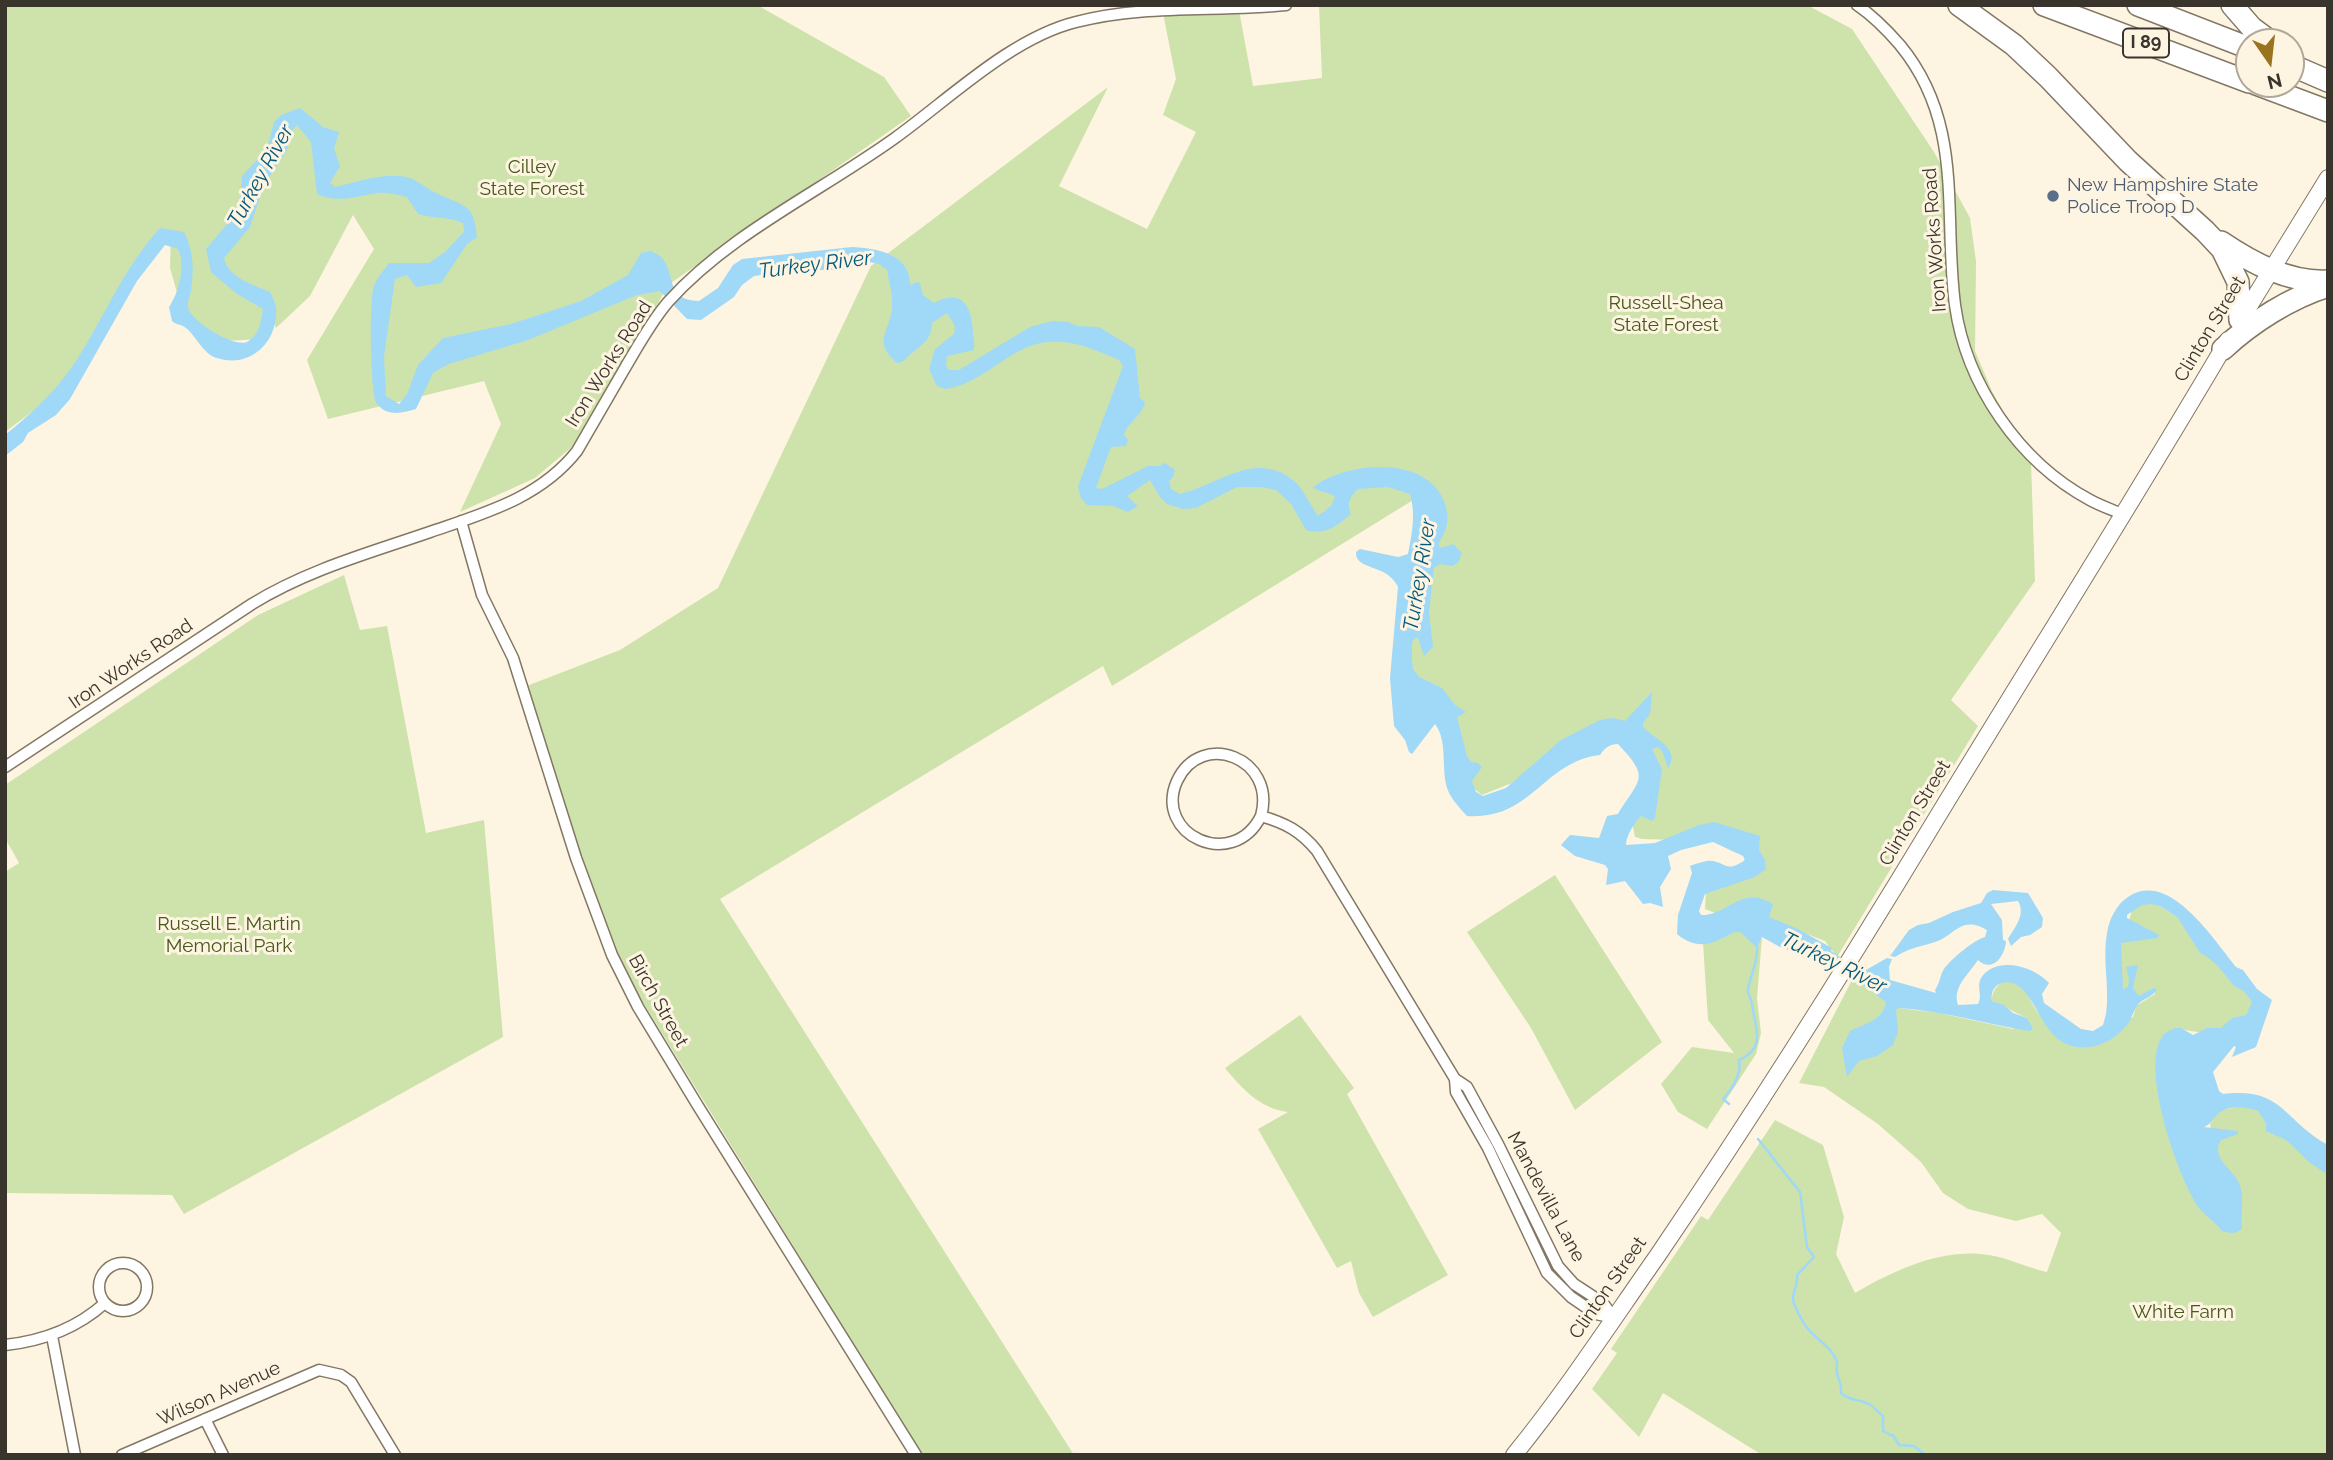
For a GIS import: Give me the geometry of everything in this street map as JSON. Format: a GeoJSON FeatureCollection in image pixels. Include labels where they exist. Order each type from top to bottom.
{"type":"FeatureCollection","features":[{"type":"Feature","properties":{"kind":"highway"},"geometry":{"type":"LineString","coordinates":[[1959,5],[2014,45],[2128,161],[2205,230],[2222,249],[2234,273],[2240,297],[2240,320]]}},
{"type":"Feature","properties":{"kind":"highway","name":"I 89"},"geometry":{"type":"LineString","coordinates":[[2044,5],[2235,77]]}},
{"type":"Feature","properties":{"kind":"highway","name":"I 89"},"geometry":{"type":"LineString","coordinates":[[2138,5],[2235,43]]}},
{"type":"Feature","properties":{"kind":"highway"},"geometry":{"type":"LineString","coordinates":[[2232,5],[2252,28]]}},
{"type":"Feature","properties":{"kind":"highway"},"geometry":{"type":"LineString","coordinates":[[2305,66],[2323,79]]}},
{"type":"Feature","properties":{"kind":"highway"},"geometry":{"type":"LineString","coordinates":[[2305,71],[2323,79]]}},
{"type":"Feature","properties":{"kind":"highway"},"geometry":{"type":"LineString","coordinates":[[2293,98],[2328,111]]}},
{"type":"Feature","properties":{"kind":"highway"},"geometry":{"type":"LineString","coordinates":[[2205,230],[2246,258],[2271,269],[2328,283]]}},
{"type":"Feature","properties":{"kind":"highway"},"geometry":{"type":"LineString","coordinates":[[2223,349],[2239,334],[2328,283]]}},
{"type":"Feature","properties":{"kind":"main road","name":"Clinton Street"},"geometry":{"type":"LineString","coordinates":[[1514,1455],[1614,1318],[1741,1133],[2124,515],[2328,178]]}},
{"type":"Feature","properties":{"kind":"street","name":"Iron Works Road"},"geometry":{"type":"LineString","coordinates":[[5,767],[270,593],[314,572],[502,507],[527,495],[568,463],[643,337],[664,308],[700,271],[755,230],[894,139],[1002,58],[1042,35],[1074,22],[1109,16],[1286,5]]}},
{"type":"Feature","properties":{"kind":"street","name":"Iron Works Road"},"geometry":{"type":"LineString","coordinates":[[1857,5],[1888,31],[1910,58],[1928,88],[1937,110],[1946,144],[1950,179],[1955,307],[1963,340],[1979,384],[2011,432],[2042,466],[2090,500],[2124,515]]}},
{"type":"Feature","properties":{"kind":"street","name":"Birch Street"},"geometry":{"type":"LineString","coordinates":[[461,521],[482,595],[513,658],[576,858],[612,955],[638,1007],[698,1106],[916,1455]]}},
{"type":"Feature","properties":{"kind":"street"},"geometry":{"type":"LineString","coordinates":[[1219,754],[1236,757],[1251,767],[1261,781],[1264,798],[1261,816],[1252,831],[1237,841],[1219,845],[1202,841],[1186,831],[1176,816],[1173,799],[1177,781],[1187,766],[1202,757],[1219,754]]}},
{"type":"Feature","properties":{"kind":"street","name":"Mandevilla Lane"},"geometry":{"type":"LineString","coordinates":[[1261,816],[1292,827],[1317,851],[1455,1079],[1456,1092],[1493,1146],[1536,1235],[1547,1273],[1563,1290],[1596,1314],[1614,1318]]}},
{"type":"Feature","properties":{"kind":"street"},"geometry":{"type":"LineString","coordinates":[[125,1263],[140,1269],[147,1291],[140,1304],[134,1309],[118,1311],[105,1303],[99,1288],[100,1280],[109,1267],[125,1263]]}},
{"type":"Feature","properties":{"kind":"street"},"geometry":{"type":"LineString","coordinates":[[5,1345],[52,1336],[87,1317],[105,1303]]}},
{"type":"Feature","properties":{"kind":"street"},"geometry":{"type":"LineString","coordinates":[[52,1336],[75,1455]]}},
{"type":"Feature","properties":{"kind":"street","name":"Wilson Avenue"},"geometry":{"type":"LineString","coordinates":[[122,1455],[318,1370],[341,1375],[351,1382],[395,1455]]}},
{"type":"Feature","properties":{"kind":"street"},"geometry":{"type":"LineString","coordinates":[[205,1419],[223,1455]]}},
{"type":"Feature","properties":{"kind":"green space","name":"Cilley State Forest"},"geometry":{"type":"Polygon","coordinates":[[[5,5],[757,5],[884,77],[911,116],[668,285],[613,385],[573,446],[535,478],[460,512],[501,424],[484,381],[328,419],[307,360],[374,249],[353,215],[310,296],[276,328],[270,312],[261,339],[225,341],[196,328],[180,303],[170,268],[171,230],[53,396],[5,432],[5,5]]]}},
{"type":"Feature","properties":{"kind":"green space","name":"Russell-Shea State Forest"},"geometry":{"type":"Polygon","coordinates":[[[1238,5],[1253,86],[1322,78],[1319,5],[1807,5],[1852,29],[1934,152],[1970,218],[1976,261],[1975,351],[1992,391],[2031,462],[2035,581],[1951,700],[1978,726],[1837,957],[1825,941],[1745,910],[1715,913],[1705,909],[1706,891],[1738,882],[1746,855],[1734,845],[1635,837],[1632,822],[1648,802],[1641,745],[1572,737],[1512,783],[1482,795],[1473,788],[1411,678],[1409,632],[1418,497],[1112,686],[1103,666],[720,899],[1074,1455],[922,1455],[623,970],[625,968],[608,935],[580,866],[524,687],[620,650],[718,588],[871,266],[1108,87],[1059,186],[1147,229],[1196,132],[1163,115],[1176,79],[1162,8],[1238,5]]]}},
{"type":"Feature","properties":{"kind":"green space","name":"Russell E. Martin Memorial Park"},"geometry":{"type":"Polygon","coordinates":[[[344,575],[360,630],[387,626],[426,833],[484,820],[503,1037],[184,1214],[172,1195],[5,1193],[5,872],[19,863],[5,838],[5,785],[258,615],[344,575]]]}},
{"type":"Feature","properties":{"kind":"green space"},"geometry":{"type":"Polygon","coordinates":[[[1555,875],[1662,1042],[1575,1110],[1531,1028],[1467,932],[1555,875]]]}},
{"type":"Feature","properties":{"kind":"green space","name":"White Farm"},"geometry":{"type":"Polygon","coordinates":[[[2142,901],[2162,907],[2178,918],[2252,994],[2254,1003],[2248,1017],[2232,1018],[2214,1031],[2200,1032],[2177,1028],[2162,1037],[2214,1150],[2210,1124],[2218,1111],[2253,1103],[2328,1173],[2328,1455],[1762,1455],[1663,1393],[1639,1437],[1592,1389],[1617,1353],[1611,1349],[1701,1216],[1708,1220],[1775,1120],[1823,1145],[1844,1217],[1836,1254],[1855,1293],[1919,1262],[1954,1254],[1989,1255],[2047,1272],[2061,1233],[2042,1214],[2016,1221],[1968,1209],[1943,1193],[1921,1162],[1878,1124],[1824,1087],[1799,1083],[1854,976],[1899,1008],[1939,1013],[2013,1029],[2027,1018],[1992,1001],[1997,986],[2012,981],[2021,987],[2044,1019],[2088,1042],[2133,1017],[2136,1006],[2155,994],[2153,988],[2139,997],[2133,988],[2133,975],[2121,1001],[2117,945],[2133,907],[2142,901]]]}},
{"type":"Feature","properties":{"kind":"green space"},"geometry":{"type":"Polygon","coordinates":[[[1734,932],[1741,932],[1757,948],[1762,937],[1757,998],[1761,1033],[1756,1054],[1707,1129],[1678,1112],[1661,1084],[1692,1047],[1734,1053],[1708,1020],[1703,943],[1721,939],[1734,932]]]}},
{"type":"Feature","properties":{"kind":"green space"},"geometry":{"type":"Polygon","coordinates":[[[1300,1015],[1354,1088],[1347,1094],[1448,1275],[1373,1317],[1359,1293],[1351,1261],[1337,1268],[1258,1129],[1288,1112],[1261,1102],[1245,1090],[1225,1068],[1300,1015]]]}},
{"type":"Feature","properties":{"kind":"water","name":"Turkey River"},"geometry":{"type":"Polygon","coordinates":[[[300,108],[323,127],[339,132],[334,149],[340,166],[330,183],[335,187],[382,176],[410,178],[467,208],[474,218],[477,237],[467,244],[441,283],[416,287],[407,275],[395,279],[384,357],[386,396],[399,404],[407,394],[418,365],[443,338],[511,324],[581,301],[628,275],[641,253],[651,251],[660,256],[666,264],[676,291],[688,300],[699,301],[718,288],[733,265],[742,259],[852,247],[881,251],[905,266],[910,285],[920,283],[923,295],[934,303],[952,298],[964,302],[967,307],[972,323],[974,350],[947,356],[946,365],[949,370],[959,370],[1030,327],[1052,321],[1099,327],[1135,349],[1140,398],[1145,402],[1126,430],[1126,446],[1111,447],[1096,488],[1102,489],[1148,466],[1165,463],[1175,470],[1169,481],[1171,489],[1180,494],[1237,472],[1264,468],[1279,472],[1297,483],[1318,516],[1331,506],[1335,497],[1313,487],[1346,472],[1386,467],[1405,470],[1422,477],[1436,488],[1445,504],[1447,515],[1445,530],[1438,544],[1441,548],[1453,544],[1462,553],[1458,563],[1452,566],[1440,564],[1434,568],[1429,612],[1433,647],[1424,656],[1418,638],[1415,638],[1412,642],[1413,669],[1419,677],[1442,688],[1455,705],[1466,712],[1457,717],[1467,756],[1471,762],[1482,767],[1472,781],[1476,792],[1483,796],[1506,788],[1561,740],[1600,720],[1613,718],[1625,721],[1652,692],[1650,714],[1643,727],[1669,750],[1671,761],[1668,768],[1662,751],[1658,747],[1652,749],[1662,769],[1655,818],[1652,821],[1641,816],[1631,830],[1626,845],[1655,843],[1699,825],[1714,822],[1760,836],[1759,850],[1765,860],[1766,869],[1755,877],[1705,894],[1699,911],[1701,915],[1719,911],[1743,899],[1762,899],[1773,904],[1769,917],[1832,948],[1831,951],[1859,969],[1866,970],[1887,958],[1892,959],[1889,967],[1890,980],[1936,993],[1947,965],[1969,946],[1985,937],[1987,930],[1970,924],[1958,928],[1940,940],[1895,957],[1890,956],[1909,930],[1981,903],[1987,893],[1993,890],[2028,893],[2043,918],[2042,927],[2021,937],[2011,946],[2008,939],[2021,911],[2018,901],[1991,904],[2002,920],[2005,947],[1993,964],[1983,964],[1978,960],[1959,987],[1958,1005],[1978,1004],[1981,978],[1996,967],[2015,965],[2034,972],[2049,983],[2042,994],[2044,1003],[2081,1029],[2093,1031],[2103,1025],[2106,1014],[2106,943],[2112,917],[2128,897],[2144,891],[2159,892],[2189,911],[2236,967],[2243,970],[2257,989],[2272,1000],[2256,1047],[2232,1057],[2236,1047],[2234,1046],[2213,1072],[2219,1091],[2223,1094],[2243,1093],[2271,1100],[2328,1145],[2328,1175],[2309,1162],[2286,1140],[2266,1131],[2266,1123],[2258,1111],[2226,1109],[2204,1127],[2238,1131],[2238,1134],[2221,1140],[2218,1152],[2241,1188],[2242,1228],[2235,1233],[2222,1231],[2199,1208],[2181,1173],[2164,1123],[2156,1073],[2156,1052],[2162,1037],[2169,1031],[2181,1028],[2193,1035],[2207,1028],[2221,1028],[2232,1018],[2246,1015],[2252,1002],[2217,965],[2200,953],[2178,918],[2162,907],[2151,904],[2142,905],[2127,915],[2127,918],[2159,935],[2158,938],[2121,943],[2123,990],[2128,986],[2129,979],[2126,967],[2138,965],[2133,988],[2139,996],[2153,988],[2157,989],[2139,1003],[2127,1025],[2110,1040],[2089,1047],[2068,1045],[2050,1031],[2023,990],[2007,982],[1997,985],[1992,1001],[2027,1018],[2033,1029],[2030,1031],[1899,1008],[1896,1010],[1898,1032],[1893,1045],[1877,1056],[1859,1061],[1847,1077],[1842,1048],[1850,1031],[1877,1017],[1886,1002],[1826,959],[1823,962],[1780,947],[1762,937],[1757,948],[1740,932],[1712,943],[1700,944],[1677,934],[1678,915],[1692,873],[1690,866],[1713,861],[1733,866],[1745,860],[1743,856],[1713,842],[1668,856],[1671,869],[1660,887],[1663,907],[1643,904],[1625,881],[1606,885],[1608,869],[1605,865],[1575,856],[1561,845],[1570,835],[1599,838],[1607,816],[1618,814],[1636,785],[1639,779],[1635,765],[1618,744],[1608,747],[1600,755],[1564,768],[1507,809],[1489,815],[1467,816],[1447,788],[1443,745],[1435,724],[1412,754],[1409,752],[1405,740],[1394,726],[1390,678],[1398,587],[1387,574],[1361,562],[1356,552],[1360,549],[1398,557],[1408,554],[1413,517],[1410,494],[1388,487],[1358,489],[1350,500],[1351,514],[1325,531],[1306,530],[1291,504],[1276,490],[1262,487],[1237,487],[1196,508],[1183,509],[1167,504],[1150,480],[1127,496],[1138,506],[1128,512],[1113,506],[1087,505],[1081,498],[1078,486],[1123,366],[1119,360],[1075,344],[1048,342],[1020,351],[961,385],[945,389],[937,386],[929,369],[935,349],[954,334],[955,326],[947,313],[932,323],[930,333],[923,344],[904,361],[897,363],[885,349],[884,337],[892,298],[887,270],[879,264],[869,262],[842,270],[795,270],[754,276],[742,285],[734,297],[701,320],[687,319],[660,291],[637,295],[528,340],[449,364],[433,373],[416,409],[400,413],[390,412],[377,404],[373,383],[371,326],[374,286],[389,263],[429,263],[445,252],[464,232],[463,223],[418,214],[407,197],[397,195],[378,193],[340,199],[317,194],[311,142],[297,125],[293,129],[286,152],[264,185],[250,227],[224,258],[226,265],[236,276],[270,292],[276,307],[273,331],[260,350],[241,360],[217,358],[208,353],[186,328],[172,321],[169,307],[178,286],[181,262],[178,249],[165,245],[137,281],[70,399],[56,415],[28,433],[23,442],[5,456],[5,435],[44,401],[69,371],[125,275],[160,228],[184,232],[187,239],[193,268],[188,305],[196,319],[213,332],[233,341],[247,342],[255,336],[263,309],[237,294],[211,272],[206,249],[227,224],[240,201],[242,176],[267,149],[274,122],[281,115],[300,108]]]}},
{"type":"Feature","properties":{"kind":"waterway"},"geometry":{"type":"LineString","coordinates":[[1729,1104],[1723,1099],[1738,1076],[1739,1060],[1748,1055],[1756,1043],[1757,1029],[1748,990],[1756,961],[1757,945]]}},
{"type":"Feature","properties":{"kind":"waterway"},"geometry":{"type":"LineString","coordinates":[[1758,1139],[1800,1192],[1807,1247],[1814,1257],[1797,1275],[1793,1302],[1801,1318],[1835,1357],[1841,1393],[1871,1405],[1883,1416],[1883,1431],[1893,1435],[1899,1445],[1914,1446],[1925,1455]]}},
{"type":"Feature","properties":{"kind":"place","name":"New Hampshire State Police Troop D"},"geometry":{"type":"Point","coordinates":[2053,196]}}]}
